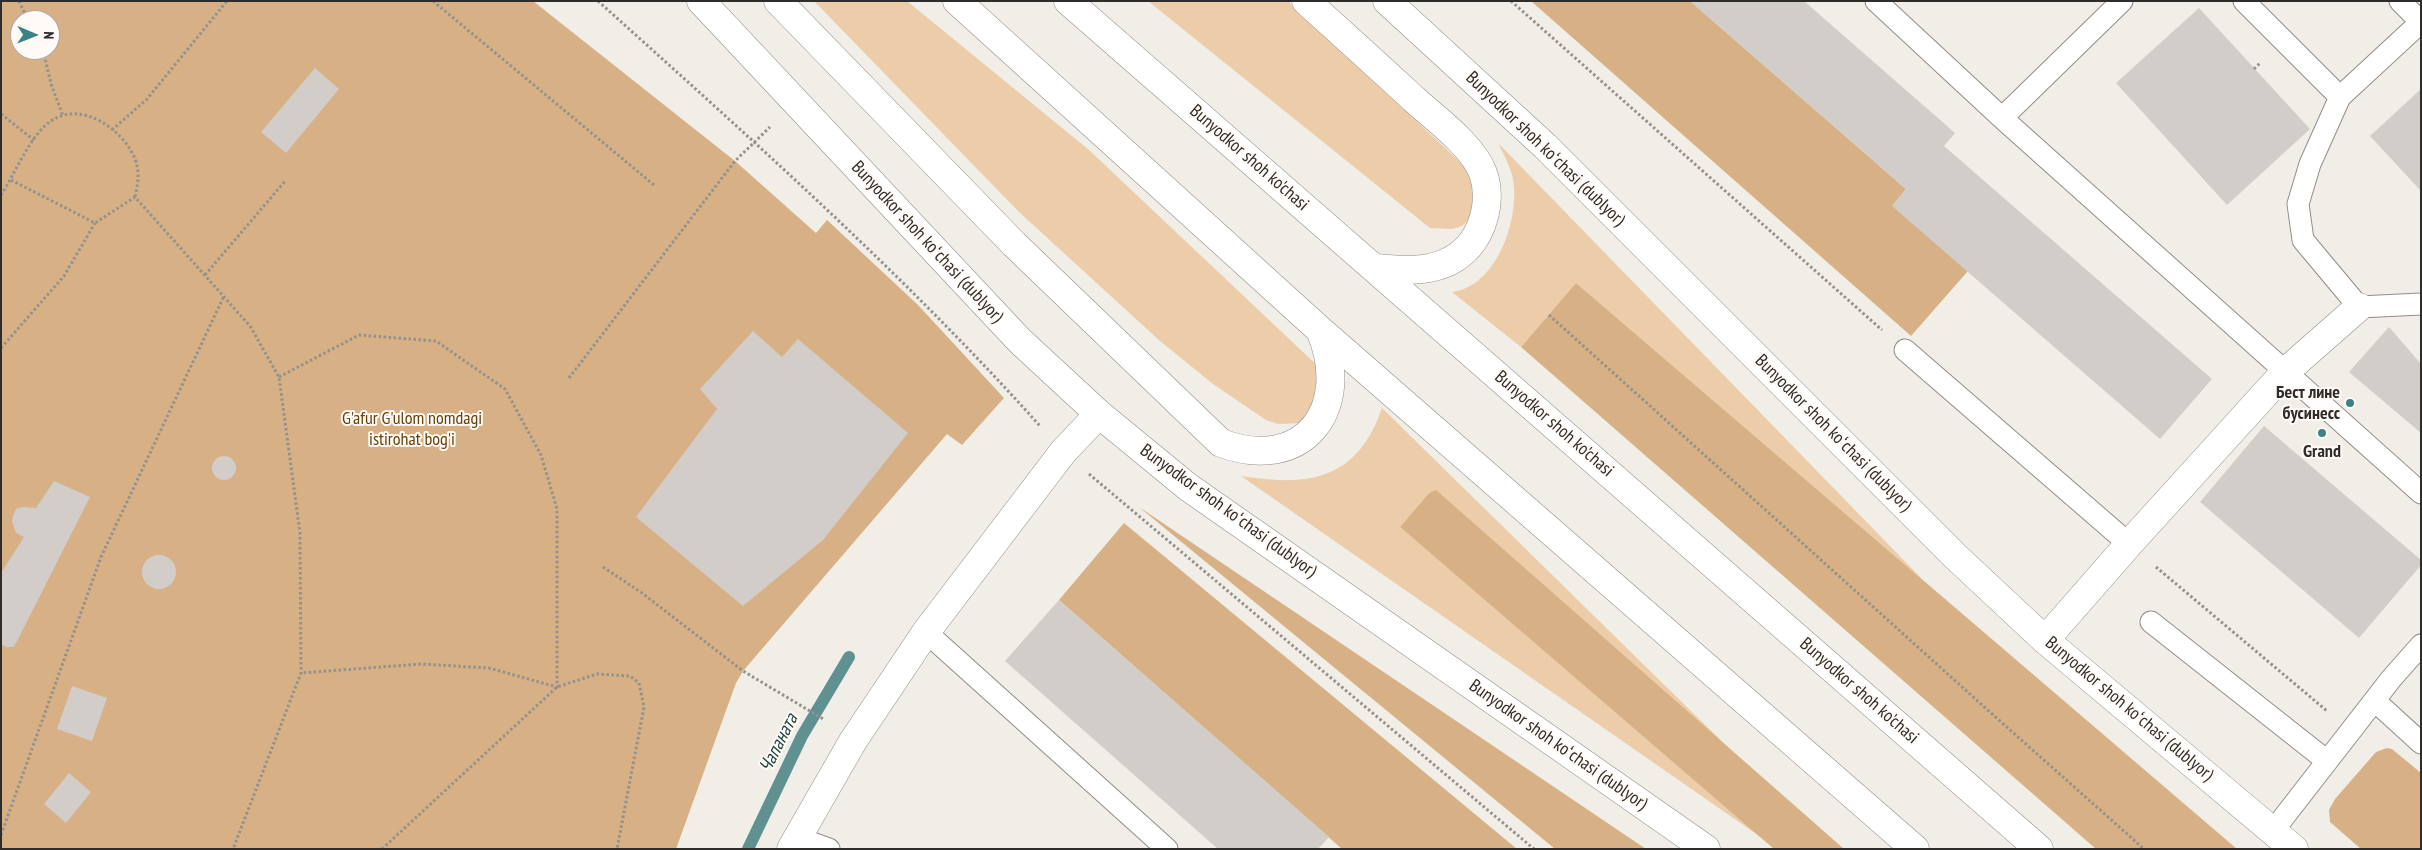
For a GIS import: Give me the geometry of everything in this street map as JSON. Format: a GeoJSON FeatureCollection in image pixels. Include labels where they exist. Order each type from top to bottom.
{"type":"FeatureCollection","features":[{"type":"Feature","properties":{"kind":"main road","name":"Bunyodkor shoh koʻchasi (dublyor)"},"geometry":{"type":"LineString","coordinates":[[701,1],[1020,341],[1099,414],[1188,487],[1706,849]]}},
{"type":"Feature","properties":{"kind":"main road"},"geometry":{"type":"LineString","coordinates":[[778,1],[1014,244],[1221,442],[1246,449],[1272,449],[1296,442],[1315,428],[1327,405],[1332,380],[1330,355],[1320,330]]}},
{"type":"Feature","properties":{"kind":"main road"},"geometry":{"type":"LineString","coordinates":[[957,1],[1320,330],[1915,849]]}},
{"type":"Feature","properties":{"kind":"main road","name":"Bunyodkor shoh ko'chasi"},"geometry":{"type":"LineString","coordinates":[[1068,1],[2039,849]]}},
{"type":"Feature","properties":{"kind":"main road"},"geometry":{"type":"LineString","coordinates":[[1306,1],[1452,133],[1475,158],[1483,172],[1487,189],[1485,214],[1474,239],[1466,250],[1448,263],[1424,270],[1402,271],[1376,268]]}},
{"type":"Feature","properties":{"kind":"main road","name":"Bunyodkor shoh koʻchasi (dublyor)"},"geometry":{"type":"LineString","coordinates":[[1387,1],[1545,146],[1955,556],[2045,640],[2294,849]]}},
{"type":"Feature","properties":{"kind":"main road"},"geometry":{"type":"LineString","coordinates":[[2045,640],[2128,544],[2284,372],[2359,306]]}},
{"type":"Feature","properties":{"kind":"main road"},"geometry":{"type":"LineString","coordinates":[[793,843],[853,741],[926,632],[1063,452],[1099,414]]}},
{"type":"Feature","properties":{"kind":"lane"},"geometry":{"type":"LineString","coordinates":[[1876,1],[2002,118],[2421,493]]}},
{"type":"Feature","properties":{"kind":"lane"},"geometry":{"type":"LineString","coordinates":[[2002,118],[2122,1]]}},
{"type":"Feature","properties":{"kind":"lane"},"geometry":{"type":"LineString","coordinates":[[2244,1],[2340,97]]}},
{"type":"Feature","properties":{"kind":"lane"},"geometry":{"type":"LineString","coordinates":[[2400,1],[2421,22],[2340,97],[2310,164],[2298,204],[2303,240],[2359,306],[2421,304]]}},
{"type":"Feature","properties":{"kind":"lane"},"geometry":{"type":"LineString","coordinates":[[1905,350],[2128,544]]}},
{"type":"Feature","properties":{"kind":"lane"},"geometry":{"type":"LineString","coordinates":[[2151,622],[2327,761]]}},
{"type":"Feature","properties":{"kind":"lane"},"geometry":{"type":"LineString","coordinates":[[926,632],[1167,849]]}},
{"type":"Feature","properties":{"kind":"lane"},"geometry":{"type":"LineString","coordinates":[[2273,831],[2350,731],[2421,645]]}},
{"type":"Feature","properties":{"kind":"lane"},"geometry":{"type":"LineString","coordinates":[[2375,701],[2421,742]]}},
{"type":"Feature","properties":{"kind":"lane"},"geometry":{"type":"LineString","coordinates":[[793,843],[829,849]]}},
{"type":"Feature","properties":{"kind":"path"},"geometry":{"type":"LineString","coordinates":[[112,130],[147,99],[228,1]]}},
{"type":"Feature","properties":{"kind":"path"},"geometry":{"type":"LineString","coordinates":[[433,1],[654,186]]}},
{"type":"Feature","properties":{"kind":"path"},"geometry":{"type":"LineString","coordinates":[[598,1],[755,143],[989,369],[1063,452],[1534,849]]}},
{"type":"Feature","properties":{"kind":"path"},"geometry":{"type":"LineString","coordinates":[[1511,1],[1813,272],[1905,350]]}},
{"type":"Feature","properties":{"kind":"path"},"geometry":{"type":"LineString","coordinates":[[45,60],[51,84],[63,116]]}},
{"type":"Feature","properties":{"kind":"path"},"geometry":{"type":"LineString","coordinates":[[1,114],[34,140]]}},
{"type":"Feature","properties":{"kind":"path"},"geometry":{"type":"LineString","coordinates":[[1,195],[34,140],[51,121],[63,116],[77,114],[90,116],[112,130],[131,152],[139,178],[135,197],[95,223],[64,276],[1,348]]}},
{"type":"Feature","properties":{"kind":"path"},"geometry":{"type":"LineString","coordinates":[[569,378],[735,161],[755,143]]}},
{"type":"Feature","properties":{"kind":"path"},"geometry":{"type":"LineString","coordinates":[[11,180],[95,223]]}},
{"type":"Feature","properties":{"kind":"path"},"geometry":{"type":"LineString","coordinates":[[205,275],[286,180]]}},
{"type":"Feature","properties":{"kind":"path"},"geometry":{"type":"LineString","coordinates":[[135,197],[250,326],[279,377],[300,533],[301,673],[233,849]]}},
{"type":"Feature","properties":{"kind":"path"},"geometry":{"type":"LineString","coordinates":[[1,835],[101,557],[224,296]]}},
{"type":"Feature","properties":{"kind":"path"},"geometry":{"type":"LineString","coordinates":[[1549,315],[1998,720],[2144,849]]}},
{"type":"Feature","properties":{"kind":"path"},"geometry":{"type":"LineString","coordinates":[[279,377],[359,335],[436,341],[505,388],[540,455],[557,509],[557,687]]}},
{"type":"Feature","properties":{"kind":"path"},"geometry":{"type":"LineString","coordinates":[[2128,544],[2350,731]]}},
{"type":"Feature","properties":{"kind":"path"},"geometry":{"type":"LineString","coordinates":[[603,567],[744,671],[830,723]]}},
{"type":"Feature","properties":{"kind":"path"},"geometry":{"type":"LineString","coordinates":[[301,673],[421,664],[488,668],[557,687]]}},
{"type":"Feature","properties":{"kind":"path"},"geometry":{"type":"LineString","coordinates":[[382,849],[557,687],[597,674],[630,676],[638,683],[644,707],[617,849]]}},
{"type":"Feature","properties":{"kind":"shaded area"},"geometry":{"type":"Polygon","coordinates":[[[814,1],[907,1],[1089,150],[1321,369],[1325,381],[1303,423],[1278,424],[1266,420],[1213,384],[1160,341],[1019,212],[814,1]]]}},
{"type":"Feature","properties":{"kind":"shaded area"},"geometry":{"type":"Polygon","coordinates":[[[1148,1],[1288,1],[1475,176],[1479,185],[1471,218],[1462,226],[1452,229],[1430,228],[1148,1]]]}},
{"type":"Feature","properties":{"kind":"shaded area"},"geometry":{"type":"Polygon","coordinates":[[[1498,143],[1923,580],[1576,283],[1521,347],[1452,292],[1467,288],[1480,279],[1491,267],[1507,236],[1512,219],[1514,187],[1506,159],[1498,143]]]}},
{"type":"Feature","properties":{"kind":"shaded area"},"geometry":{"type":"Polygon","coordinates":[[[1382,408],[1747,766],[1436,491],[1429,493],[1400,527],[1762,838],[1241,476],[1289,480],[1309,478],[1328,473],[1345,464],[1359,451],[1372,432],[1382,408]]]}},
{"type":"Feature","properties":{"kind":"green space","name":"G'afur G'ulom nomdagi istirohat bog'i"},"geometry":{"type":"Polygon","coordinates":[[[1,1],[533,1],[735,161],[816,233],[827,220],[918,305],[1004,398],[962,445],[947,434],[743,671],[736,683],[676,849],[1,849],[1,1]]]}},
{"type":"Feature","properties":{"kind":"green space"},"geometry":{"type":"Polygon","coordinates":[[[1531,1],[1690,1],[1906,189],[1893,205],[1968,271],[1911,336],[1531,1]]]}},
{"type":"Feature","properties":{"kind":"green space"},"geometry":{"type":"Polygon","coordinates":[[[1576,283],[2237,849],[2096,849],[1521,347],[1576,283]]]}},
{"type":"Feature","properties":{"kind":"green space"},"geometry":{"type":"Polygon","coordinates":[[[1436,490],[1844,849],[1774,849],[1400,527],[1429,493],[1436,490]]]}},
{"type":"Feature","properties":{"kind":"green space"},"geometry":{"type":"Polygon","coordinates":[[[1139,507],[1646,849],[1555,849],[1139,507]]]}},
{"type":"Feature","properties":{"kind":"green space"},"geometry":{"type":"Polygon","coordinates":[[[1124,523],[1517,849],[1342,849],[1059,600],[1124,523]]]}},
{"type":"Feature","properties":{"kind":"green space"},"geometry":{"type":"Polygon","coordinates":[[[2387,748],[2392,749],[2421,773],[2421,849],[2361,849],[2330,822],[2329,810],[2335,799],[2376,752],[2387,748]]]}},
{"type":"Feature","properties":{"kind":"building"},"geometry":{"type":"Polygon","coordinates":[[[1690,1],[1804,1],[1955,133],[1944,146],[2212,379],[2160,439],[1892,206],[1906,189],[1690,1]]]}},
{"type":"Feature","properties":{"kind":"building"},"geometry":{"type":"Polygon","coordinates":[[[2199,8],[2310,129],[2227,205],[2116,83],[2199,8]]]}},
{"type":"Feature","properties":{"kind":"building"},"geometry":{"type":"Polygon","coordinates":[[[315,68],[339,89],[286,153],[261,132],[315,68]]]}},
{"type":"Feature","properties":{"kind":"building"},"geometry":{"type":"Polygon","coordinates":[[[2421,89],[2421,191],[2370,136],[2421,89]]]}},
{"type":"Feature","properties":{"kind":"building"},"geometry":{"type":"Polygon","coordinates":[[[2389,327],[2421,364],[2421,433],[2349,372],[2389,327]]]}},
{"type":"Feature","properties":{"kind":"building"},"geometry":{"type":"Polygon","coordinates":[[[753,331],[782,357],[798,339],[908,433],[823,540],[743,606],[636,517],[717,409],[700,389],[753,331]]]}},
{"type":"Feature","properties":{"kind":"building"},"geometry":{"type":"Polygon","coordinates":[[[2264,426],[2421,560],[2421,565],[2359,638],[2200,502],[2264,426]]]}},
{"type":"Feature","properties":{"kind":"building"},"geometry":{"type":"Polygon","coordinates":[[[219,456],[229,456],[236,463],[236,473],[229,480],[219,480],[212,473],[212,463],[219,456]]]}},
{"type":"Feature","properties":{"kind":"building"},"geometry":{"type":"Polygon","coordinates":[[[54,481],[90,497],[14,647],[6,647],[1,644],[1,573],[24,537],[16,533],[12,521],[13,516],[16,509],[22,507],[36,508],[54,481]]]}},
{"type":"Feature","properties":{"kind":"building"},"geometry":{"type":"Polygon","coordinates":[[[159,555],[171,560],[176,572],[171,584],[159,589],[147,584],[142,572],[147,560],[159,555]]]}},
{"type":"Feature","properties":{"kind":"building"},"geometry":{"type":"Polygon","coordinates":[[[1059,600],[1329,837],[1318,849],[1218,849],[1005,661],[1059,600]]]}},
{"type":"Feature","properties":{"kind":"building"},"geometry":{"type":"Polygon","coordinates":[[[72,686],[107,698],[92,741],[57,729],[72,686]]]}},
{"type":"Feature","properties":{"kind":"building"},"geometry":{"type":"Polygon","coordinates":[[[69,773],[91,792],[66,823],[44,804],[69,773]]]}},
{"type":"Feature","properties":{"kind":"waterway","name":"Чапаната"},"geometry":{"type":"LineString","coordinates":[[748,849],[802,736],[849,657]]}},
{"type":"Feature","properties":{"kind":"place","name":"Бест лине бусинесс"},"geometry":{"type":"Point","coordinates":[2350,403]}},
{"type":"Feature","properties":{"kind":"place","name":"Grand"},"geometry":{"type":"Point","coordinates":[2322,433]}}]}
